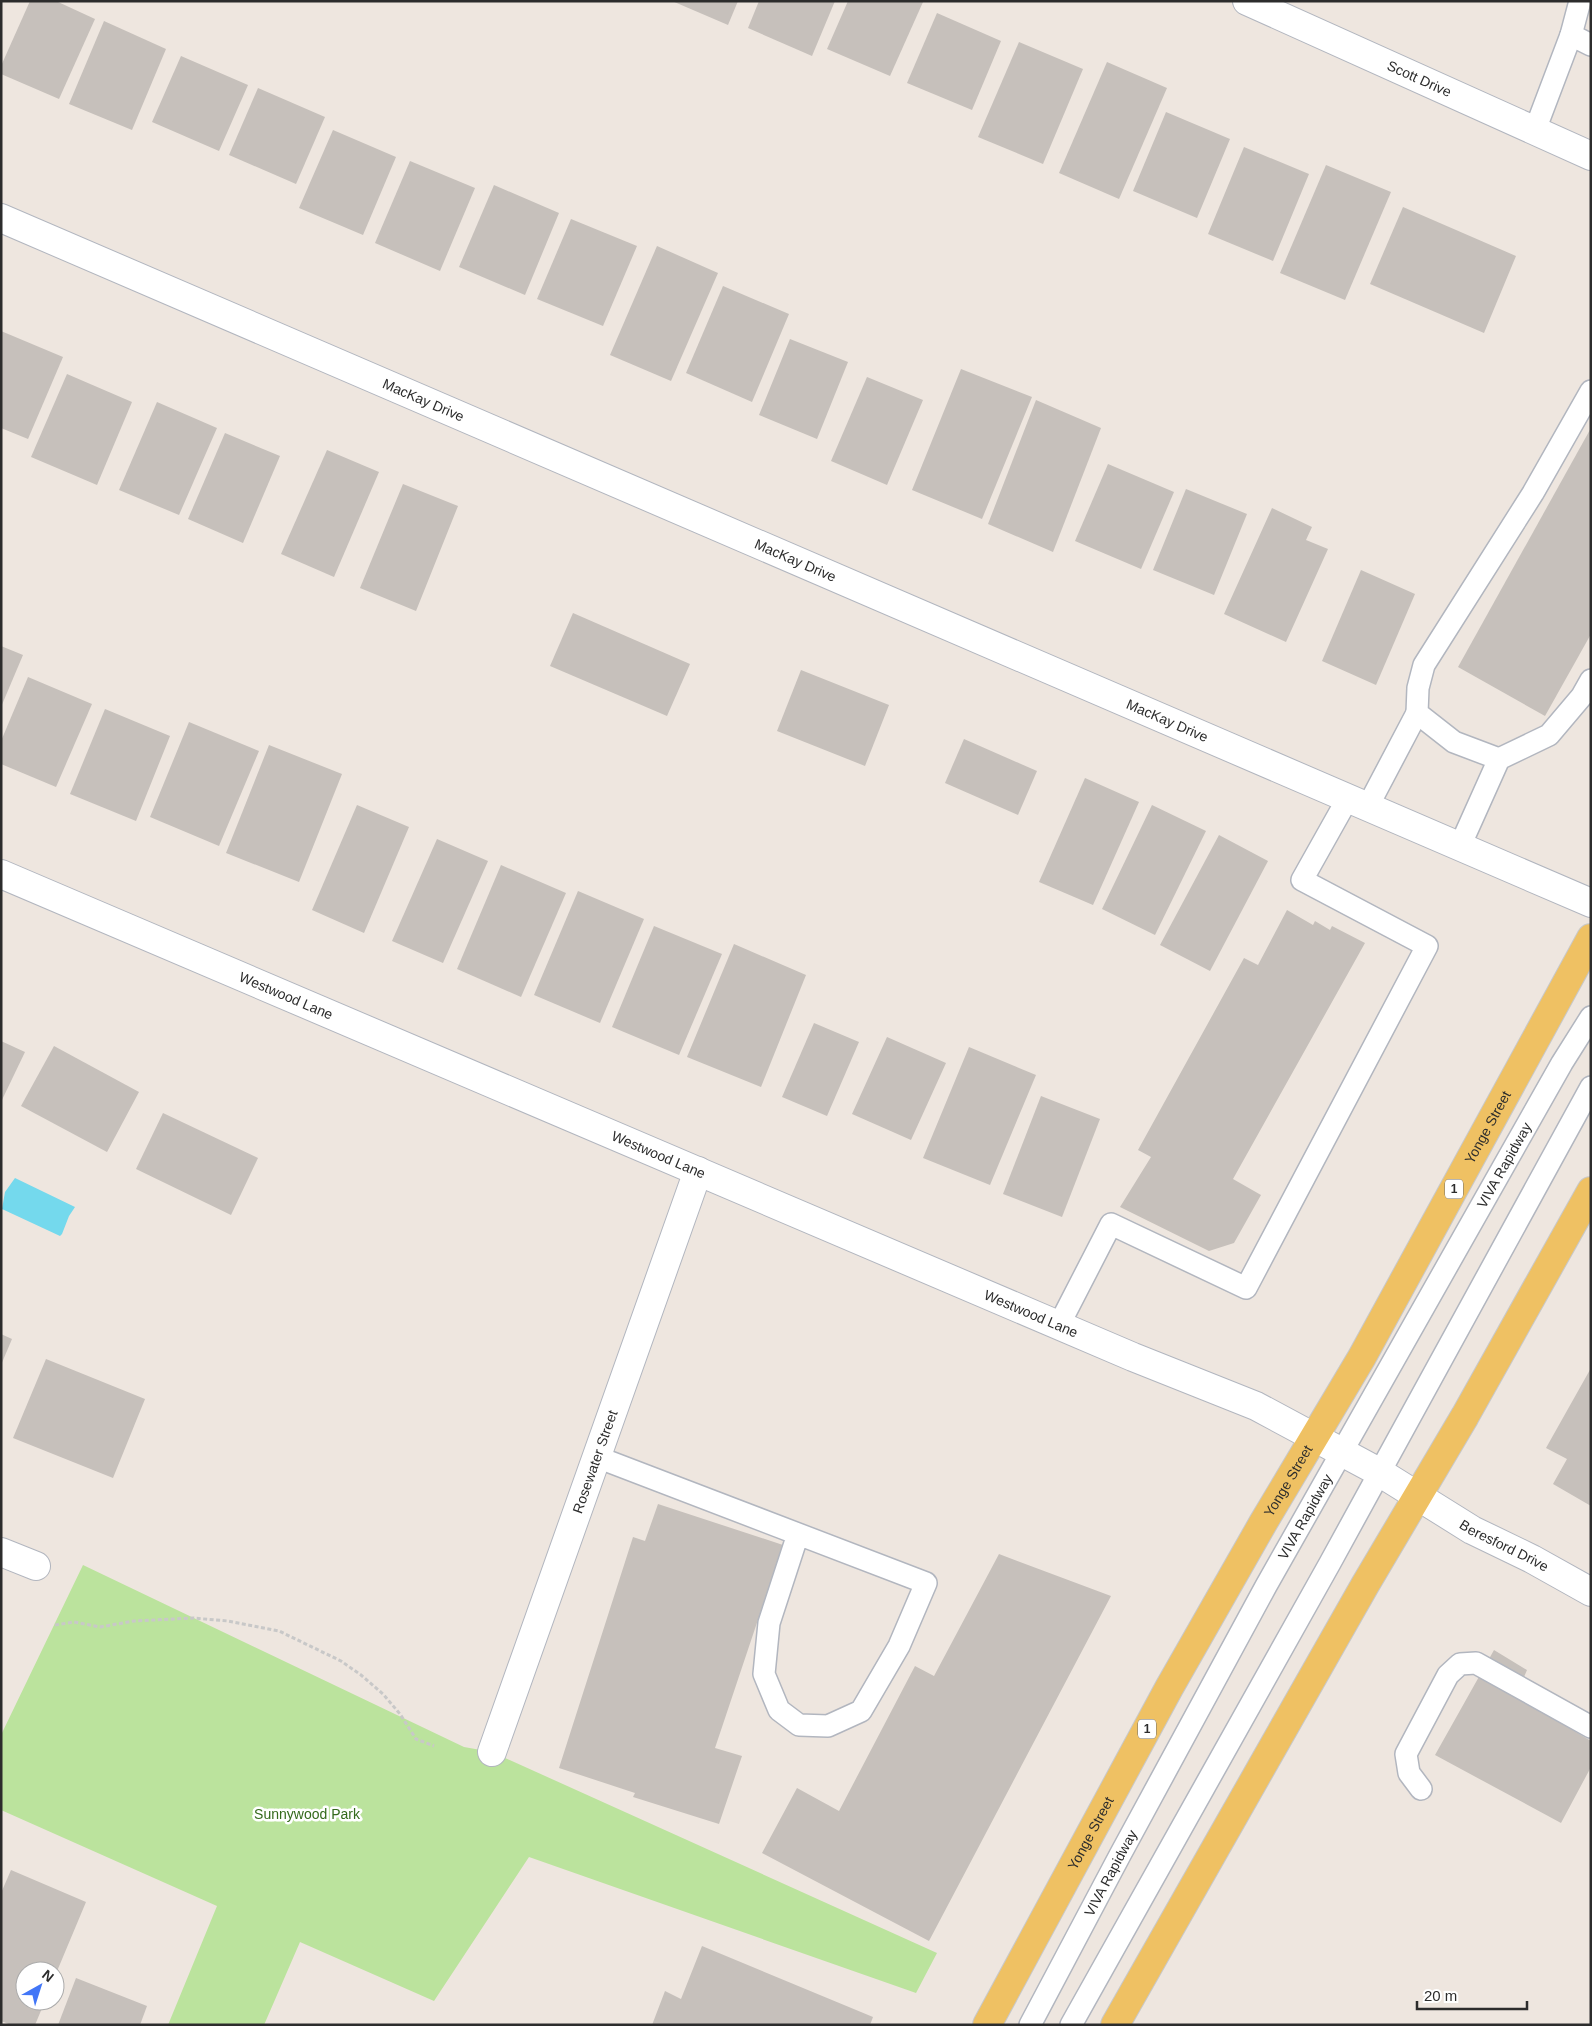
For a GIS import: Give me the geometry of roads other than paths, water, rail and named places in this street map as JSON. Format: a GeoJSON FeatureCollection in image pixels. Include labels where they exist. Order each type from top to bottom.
{"type":"FeatureCollection","features":[{"type":"Feature","properties":{"kind":"main road","name":"Yonge Street"},"geometry":{"type":"LineString","coordinates":[[987,2025],[1170,1688],[1263,1522],[1315,1438],[1371,1340],[1591,938]]}},
{"type":"Feature","properties":{"kind":"main road"},"geometry":{"type":"LineString","coordinates":[[1116,2025],[1591,1191]]}},
{"type":"Feature","properties":{"kind":"street","name":"Scott Drive"},"geometry":{"type":"LineString","coordinates":[[1258,3],[1591,156]]}},
{"type":"Feature","properties":{"kind":"street","name":"MacKay Drive"},"geometry":{"type":"LineString","coordinates":[[1,218],[1591,903]]}},
{"type":"Feature","properties":{"kind":"street","name":"Westwood Lane"},"geometry":{"type":"LineString","coordinates":[[1,874],[1059,1326],[1256,1406],[1379,1472]]}},
{"type":"Feature","properties":{"kind":"street","name":"Rosewater Street"},"geometry":{"type":"LineString","coordinates":[[492,1752],[698,1171]]}},
{"type":"Feature","properties":{"kind":"street","name":"Beresford Drive"},"geometry":{"type":"LineString","coordinates":[[1379,1472],[1472,1530],[1532,1559],[1591,1592]]}},
{"type":"Feature","properties":{"kind":"street"},"geometry":{"type":"LineString","coordinates":[[1,1552],[36,1566]]}},
{"type":"Feature","properties":{"kind":"lane"},"geometry":{"type":"LineString","coordinates":[[1535,130],[1571,35],[1580,1]]}},
{"type":"Feature","properties":{"kind":"lane"},"geometry":{"type":"LineString","coordinates":[[1571,35],[1591,45]]}},
{"type":"Feature","properties":{"kind":"lane"},"geometry":{"type":"LineString","coordinates":[[1059,1326],[1111,1224],[1246,1288],[1427,946],[1302,880],[1358,802],[1417,713],[1418,688],[1424,665],[1533,493],[1591,391]]}},
{"type":"Feature","properties":{"kind":"lane"},"geometry":{"type":"LineString","coordinates":[[1460,846],[1500,759],[1549,735],[1582,696],[1591,680]]}},
{"type":"Feature","properties":{"kind":"lane"},"geometry":{"type":"LineString","coordinates":[[1417,713],[1454,742],[1500,759]]}},
{"type":"Feature","properties":{"kind":"lane","name":"VIVA Rapidway"},"geometry":{"type":"LineString","coordinates":[[1030,2025],[1266,1586],[1562,1064],[1591,1017]]}},
{"type":"Feature","properties":{"kind":"lane"},"geometry":{"type":"LineString","coordinates":[[1072,2025],[1591,1087]]}},
{"type":"Feature","properties":{"kind":"lane"},"geometry":{"type":"LineString","coordinates":[[596,1457],[798,1534],[926,1583],[899,1646],[861,1711],[828,1726],[799,1725],[779,1710],[764,1674],[769,1623],[798,1534]]}},
{"type":"Feature","properties":{"kind":"lane"},"geometry":{"type":"LineString","coordinates":[[1421,1788],[1409,1773],[1406,1754],[1448,1675],[1460,1664],[1476,1663],[1591,1727]]}},
{"type":"Feature","properties":{"kind":"water"},"geometry":{"type":"Polygon","coordinates":[[[15,1178],[75,1207],[60,1236],[2,1209],[5,1192],[15,1178]]]}},
{"type":"Feature","properties":{"kind":"park label","name":"Sunnywood Park"},"geometry":{"type":"Point","coordinates":[307,1814]}}]}
